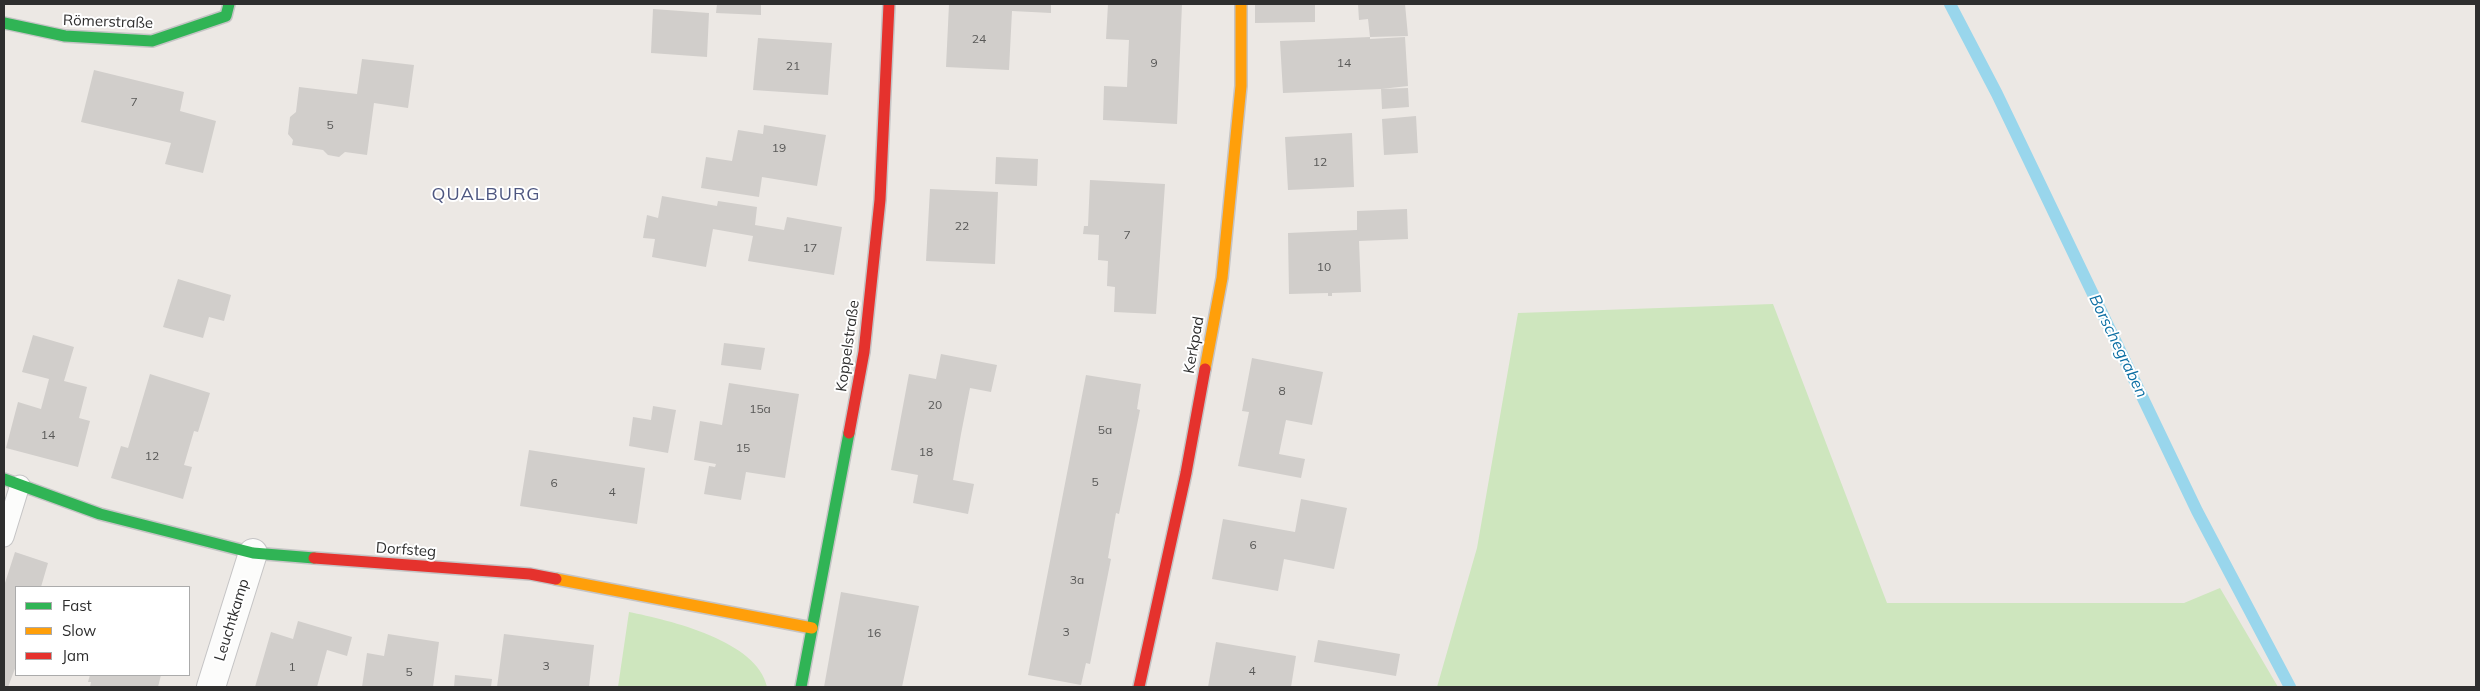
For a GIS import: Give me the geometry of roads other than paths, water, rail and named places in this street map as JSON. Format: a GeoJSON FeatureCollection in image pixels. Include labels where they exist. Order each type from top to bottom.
{"type":"FeatureCollection","features":[{"type":"Feature","properties":{"kind":"street","name":"Römerstraße"},"geometry":{"type":"LineString","coordinates":[[4,23],[65,36],[152,41],[226,16],[229,4]]}},
{"type":"Feature","properties":{"kind":"street","name":"Koppelstraße"},"geometry":{"type":"LineString","coordinates":[[801,687],[864,352],[880,200],[889,4]]}},
{"type":"Feature","properties":{"kind":"street","name":"Kerkpad"},"geometry":{"type":"LineString","coordinates":[[1139,687],[1186,473],[1222,278],[1241,86],[1241,4]]}},
{"type":"Feature","properties":{"kind":"street","name":"Dorfsteg"},"geometry":{"type":"LineString","coordinates":[[12,482],[100,514],[253,553],[530,574],[812,628]]}},
{"type":"Feature","properties":{"kind":"street","name":"Leuchtkamp"},"geometry":{"type":"LineString","coordinates":[[212,687],[253,553]]}},
{"type":"Feature","properties":{"kind":"lane"},"geometry":{"type":"LineString","coordinates":[[4,537],[12,482]]}},
{"type":"Feature","properties":{"kind":"waterway","name":"Borschegraben"},"geometry":{"type":"LineString","coordinates":[[1950,4],[1997,94],[2197,511],[2290,687]]}},
{"type":"Feature","properties":{"kind":"district","name":"QUALBURG"},"geometry":{"type":"Point","coordinates":[486,195]}}]}
